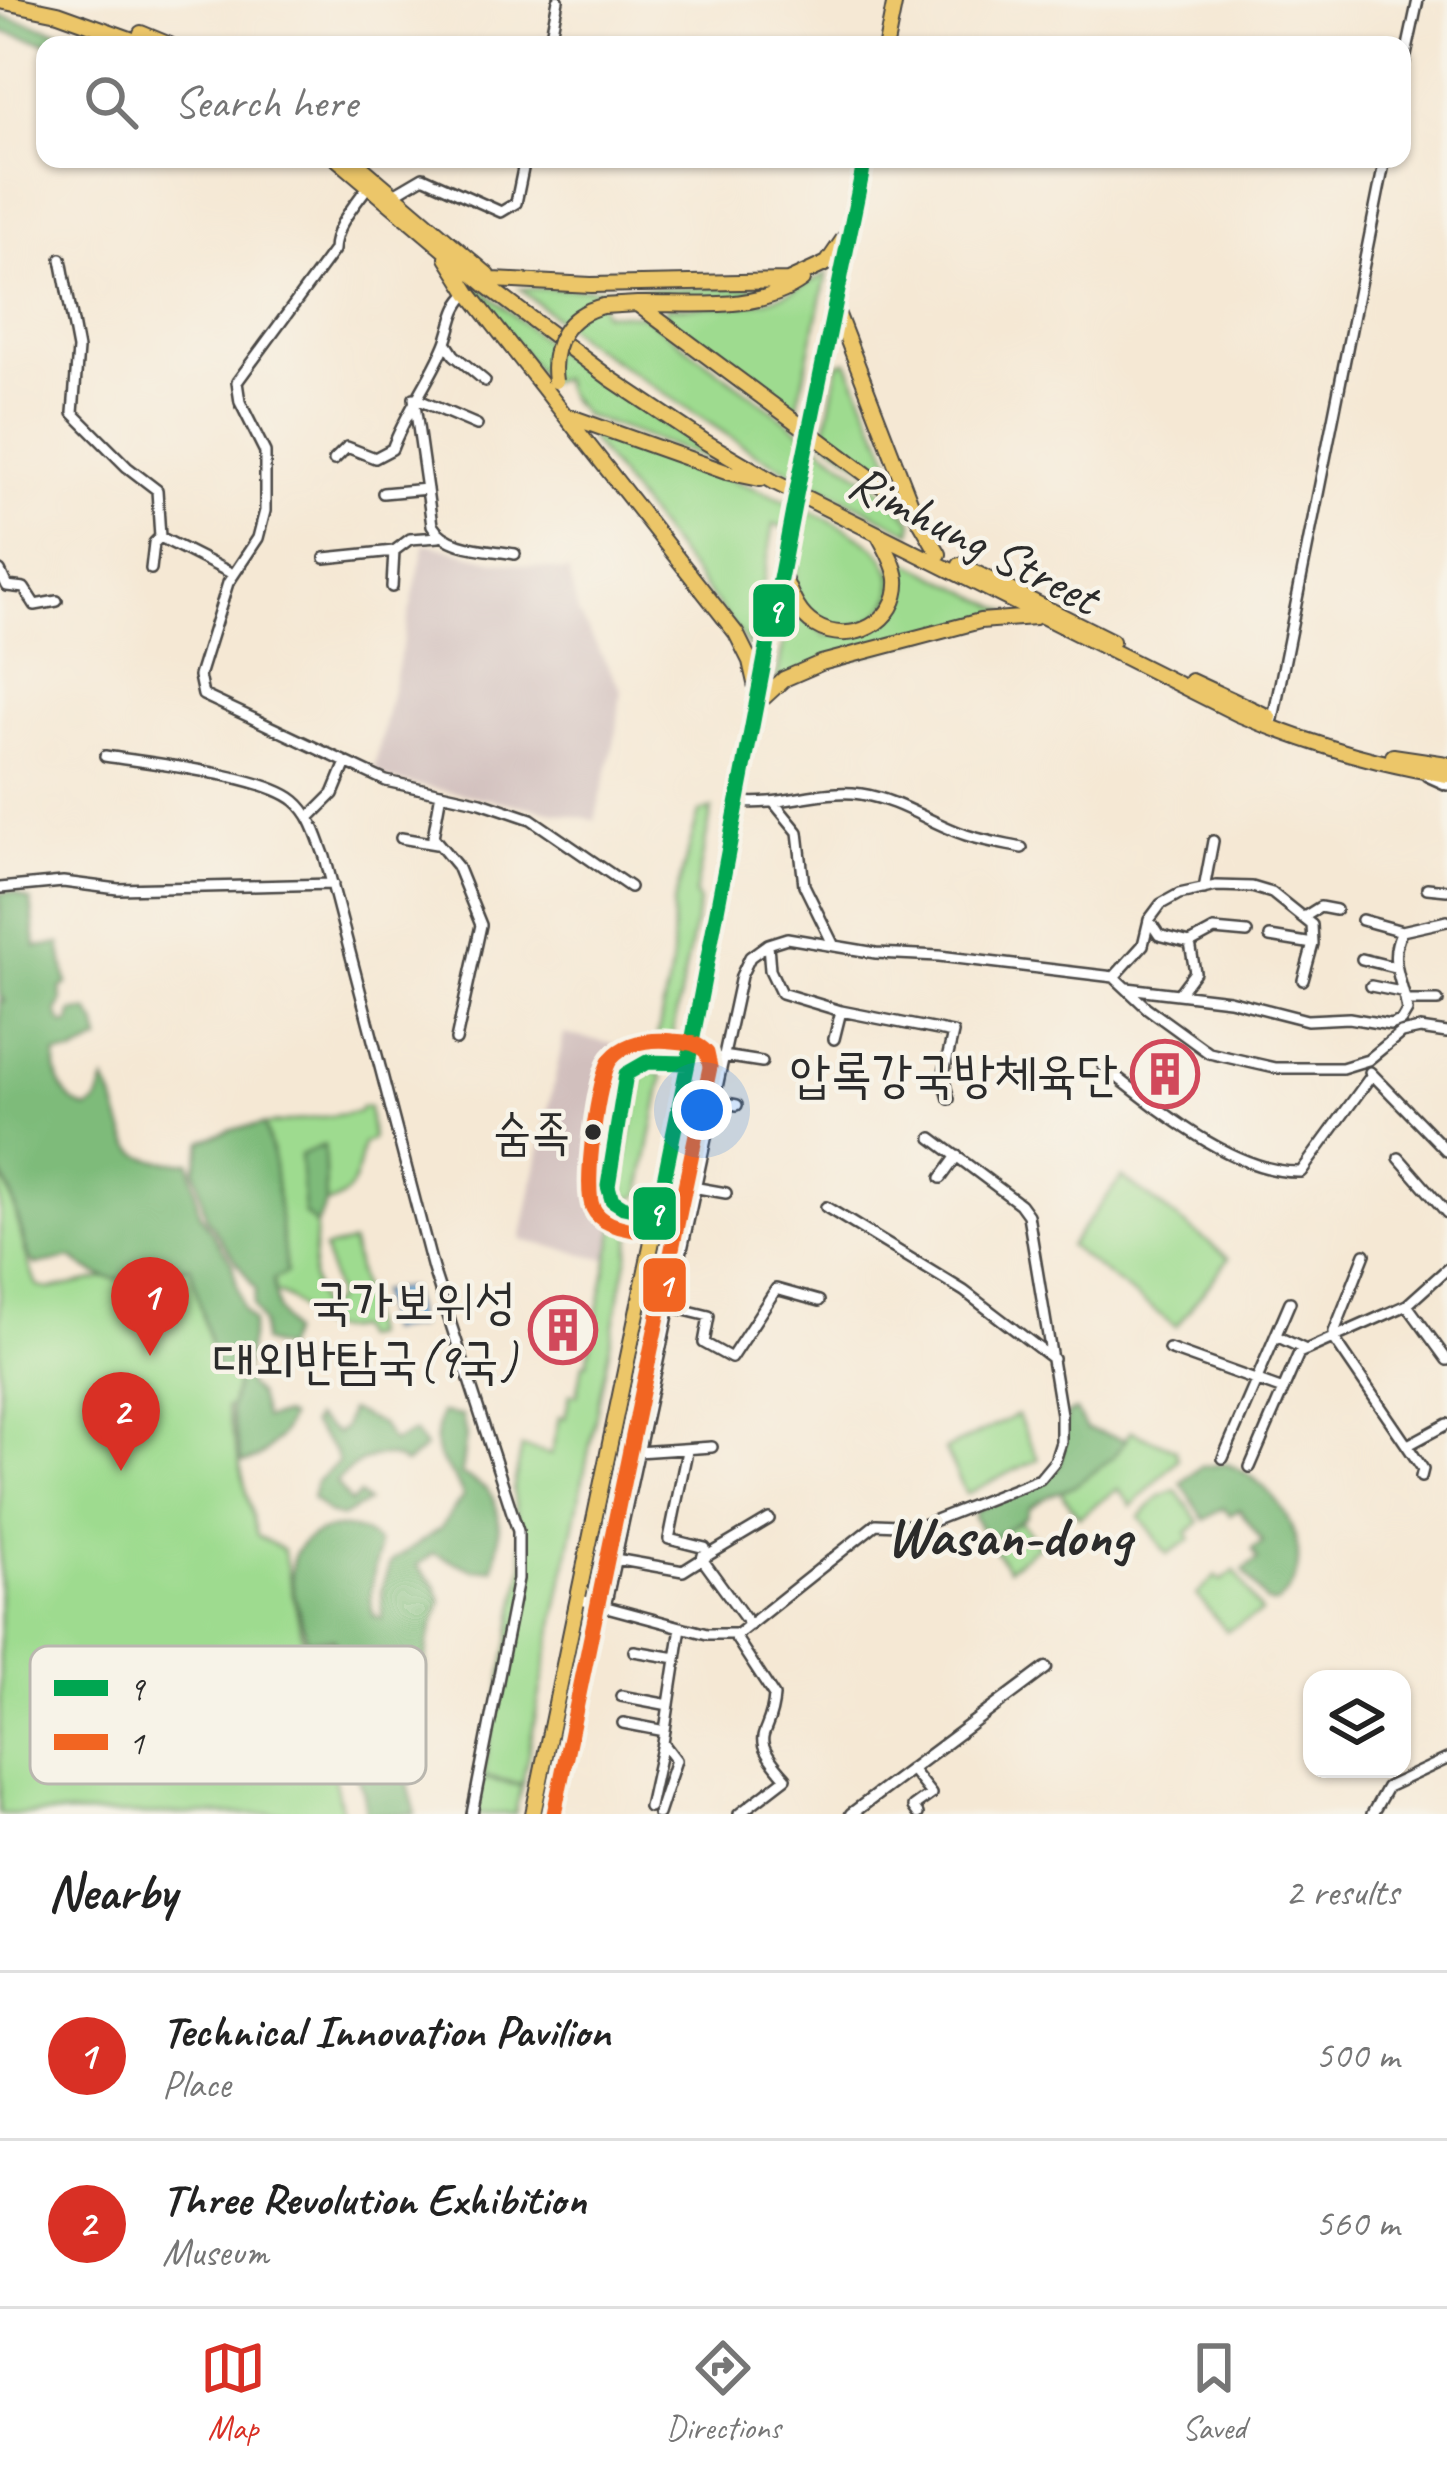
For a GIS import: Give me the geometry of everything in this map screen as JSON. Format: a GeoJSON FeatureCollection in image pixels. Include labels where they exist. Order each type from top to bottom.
{"type":"FeatureCollection","features":[{"type":"Feature","properties":{"kind":"main road"},"geometry":{"type":"LineString","coordinates":[[40,0],[148,36]]}},
{"type":"Feature","properties":{"kind":"main road"},"geometry":{"type":"LineString","coordinates":[[888,36],[895,0]]}},
{"type":"Feature","properties":{"kind":"main road"},"geometry":{"type":"LineString","coordinates":[[0,1],[77,19],[123,36]]}},
{"type":"Feature","properties":{"kind":"main road","name":"Rimhung Street"},"geometry":{"type":"LineString","coordinates":[[348,168],[440,247],[611,379],[774,482],[1280,732],[1411,770],[1447,775]]}},
{"type":"Feature","properties":{"kind":"main road","name":"Rimhung Street"},"geometry":{"type":"LineString","coordinates":[[363,168],[493,280],[616,372],[776,473],[1302,732],[1403,758],[1447,764]]}},
{"type":"Feature","properties":{"kind":"main road"},"geometry":{"type":"LineString","coordinates":[[533,1814],[689,1063],[833,302],[863,168]]}},
{"type":"Feature","properties":{"kind":"main road"},"geometry":{"type":"LineString","coordinates":[[774,482],[726,472],[580,423],[565,413],[554,381],[554,355],[560,336],[580,314],[603,306],[770,298],[837,252],[851,228]]}},
{"type":"Feature","properties":{"kind":"main road"},"geometry":{"type":"LineString","coordinates":[[440,247],[469,292],[736,633],[750,661],[759,702]]}},
{"type":"Feature","properties":{"kind":"main road"},"geometry":{"type":"LineString","coordinates":[[493,280],[591,285],[744,283],[788,281],[811,274]]}},
{"type":"Feature","properties":{"kind":"main road"},"geometry":{"type":"LineString","coordinates":[[833,302],[913,509],[939,554]]}},
{"type":"Feature","properties":{"kind":"main road"},"geometry":{"type":"LineString","coordinates":[[637,304],[913,509]]}},
{"type":"Feature","properties":{"kind":"main road"},"geometry":{"type":"LineString","coordinates":[[782,574],[797,608],[816,626],[831,632],[862,631],[885,616],[896,595],[895,570],[878,534]]}},
{"type":"Feature","properties":{"kind":"main road"},"geometry":{"type":"LineString","coordinates":[[759,702],[784,679],[821,663],[980,621],[1041,617]]}},
{"type":"Feature","properties":{"kind":"street"},"geometry":{"type":"LineString","coordinates":[[551,36],[559,0]]}},
{"type":"Feature","properties":{"kind":"street"},"geometry":{"type":"LineString","coordinates":[[1410,36],[1418,0]]}},
{"type":"Feature","properties":{"kind":"street"},"geometry":{"type":"LineString","coordinates":[[394,194],[423,177],[501,212],[516,203],[523,168]]}},
{"type":"Feature","properties":{"kind":"street"},"geometry":{"type":"LineString","coordinates":[[1273,719],[1383,168]]}},
{"type":"Feature","properties":{"kind":"street"},"geometry":{"type":"LineString","coordinates":[[369,185],[344,219],[334,250],[237,382],[239,402],[265,452],[265,512],[259,538],[231,573],[199,676],[203,694],[386,782],[505,808],[531,819],[630,887]]}},
{"type":"Feature","properties":{"kind":"street"},"geometry":{"type":"LineString","coordinates":[[61,259],[78,349],[73,412],[157,490],[160,537],[154,543],[151,568]]}},
{"type":"Feature","properties":{"kind":"street"},"geometry":{"type":"LineString","coordinates":[[334,460],[347,447],[375,458],[388,454],[446,343],[457,307],[469,292]]}},
{"type":"Feature","properties":{"kind":"street"},"geometry":{"type":"LineString","coordinates":[[446,343],[484,381]]}},
{"type":"Feature","properties":{"kind":"street"},"geometry":{"type":"LineString","coordinates":[[414,398],[477,425]]}},
{"type":"Feature","properties":{"kind":"street"},"geometry":{"type":"LineString","coordinates":[[414,398],[432,525],[439,537]]}},
{"type":"Feature","properties":{"kind":"street"},"geometry":{"type":"LineString","coordinates":[[383,493],[427,489]]}},
{"type":"Feature","properties":{"kind":"street"},"geometry":{"type":"LineString","coordinates":[[160,537],[231,573]]}},
{"type":"Feature","properties":{"kind":"street"},"geometry":{"type":"LineString","coordinates":[[325,558],[394,551],[410,539],[439,537],[515,554]]}},
{"type":"Feature","properties":{"kind":"street"},"geometry":{"type":"LineString","coordinates":[[392,587],[394,551]]}},
{"type":"Feature","properties":{"kind":"street"},"geometry":{"type":"LineString","coordinates":[[0,572],[8,586],[24,588],[35,605],[57,602]]}},
{"type":"Feature","properties":{"kind":"street"},"geometry":{"type":"LineString","coordinates":[[105,756],[170,765],[271,789],[292,797],[310,817],[333,884],[433,1269],[518,1531],[518,1579],[472,1814]]}},
{"type":"Feature","properties":{"kind":"street"},"geometry":{"type":"LineString","coordinates":[[310,817],[333,794],[345,765]]}},
{"type":"Feature","properties":{"kind":"street"},"geometry":{"type":"LineString","coordinates":[[1411,770],[1447,785]]}},
{"type":"Feature","properties":{"kind":"street"},"geometry":{"type":"LineString","coordinates":[[441,793],[432,830],[436,844],[457,866],[481,925],[456,1040]]}},
{"type":"Feature","properties":{"kind":"street"},"geometry":{"type":"LineString","coordinates":[[739,802],[775,804],[829,794],[863,795],[895,802],[966,835],[1022,848]]}},
{"type":"Feature","properties":{"kind":"street"},"geometry":{"type":"LineString","coordinates":[[775,804],[798,832],[804,885],[834,946]]}},
{"type":"Feature","properties":{"kind":"street"},"geometry":{"type":"LineString","coordinates":[[401,838],[436,844]]}},
{"type":"Feature","properties":{"kind":"street"},"geometry":{"type":"LineString","coordinates":[[1204,889],[1213,841]]}},
{"type":"Feature","properties":{"kind":"street"},"geometry":{"type":"LineString","coordinates":[[0,888],[62,882],[118,890],[333,884]]}},
{"type":"Feature","properties":{"kind":"street"},"geometry":{"type":"LineString","coordinates":[[1114,977],[1143,945],[1149,920],[1161,904],[1179,893],[1252,887],[1272,893],[1312,925],[1303,980]]}},
{"type":"Feature","properties":{"kind":"street"},"geometry":{"type":"LineString","coordinates":[[1427,887],[1447,890]]}},
{"type":"Feature","properties":{"kind":"street"},"geometry":{"type":"LineString","coordinates":[[1304,916],[1320,907],[1336,910]]}},
{"type":"Feature","properties":{"kind":"street"},"geometry":{"type":"LineString","coordinates":[[1149,920],[1159,934],[1190,943],[1214,930],[1247,933]]}},
{"type":"Feature","properties":{"kind":"street"},"geometry":{"type":"LineString","coordinates":[[1362,920],[1402,931],[1447,922]]}},
{"type":"Feature","properties":{"kind":"street"},"geometry":{"type":"LineString","coordinates":[[1126,988],[1180,992],[1307,1019],[1349,1018],[1390,1025],[1401,1021],[1404,997],[1394,967],[1402,931]]}},
{"type":"Feature","properties":{"kind":"street"},"geometry":{"type":"LineString","coordinates":[[1270,937],[1312,944]]}},
{"type":"Feature","properties":{"kind":"street"},"geometry":{"type":"LineString","coordinates":[[605,1607],[745,964],[768,944],[787,938],[1114,977],[1209,1053],[1238,1063],[1318,1071],[1368,1060],[1401,1033],[1447,1033]]}},
{"type":"Feature","properties":{"kind":"street"},"geometry":{"type":"LineString","coordinates":[[1180,992],[1195,972],[1190,943]]}},
{"type":"Feature","properties":{"kind":"street"},"geometry":{"type":"LineString","coordinates":[[768,944],[770,970],[781,993],[841,1011],[953,1033],[944,1078],[949,1099]]}},
{"type":"Feature","properties":{"kind":"street"},"geometry":{"type":"LineString","coordinates":[[1362,959],[1394,967]]}},
{"type":"Feature","properties":{"kind":"street"},"geometry":{"type":"LineString","coordinates":[[1371,986],[1438,1001]]}},
{"type":"Feature","properties":{"kind":"street"},"geometry":{"type":"LineString","coordinates":[[834,1039],[841,1011]]}},
{"type":"Feature","properties":{"kind":"street"},"geometry":{"type":"LineString","coordinates":[[723,1056],[761,1062]]}},
{"type":"Feature","properties":{"kind":"street"},"geometry":{"type":"LineString","coordinates":[[1368,1060],[1371,1076],[1447,1151]]}},
{"type":"Feature","properties":{"kind":"street"},"geometry":{"type":"LineString","coordinates":[[1103,1066],[1216,1147],[1282,1173],[1301,1172],[1371,1076]]}},
{"type":"Feature","properties":{"kind":"street"},"geometry":{"type":"LineString","coordinates":[[716,1101],[737,1105]]}},
{"type":"Feature","properties":{"kind":"street"},"geometry":{"type":"LineString","coordinates":[[1437,1140],[1447,1132]]}},
{"type":"Feature","properties":{"kind":"street"},"geometry":{"type":"LineString","coordinates":[[577,1599],[706,1634],[734,1635],[877,1524],[920,1526],[1040,1479],[1055,1461],[1061,1442],[1053,1359],[1028,1215],[932,1138]]}},
{"type":"Feature","properties":{"kind":"street"},"geometry":{"type":"LineString","coordinates":[[941,1178],[957,1156]]}},
{"type":"Feature","properties":{"kind":"street"},"geometry":{"type":"LineString","coordinates":[[1399,1158],[1447,1213]]}},
{"type":"Feature","properties":{"kind":"street"},"geometry":{"type":"LineString","coordinates":[[698,1188],[726,1193]]}},
{"type":"Feature","properties":{"kind":"street"},"geometry":{"type":"LineString","coordinates":[[826,1207],[964,1291],[1053,1359]]}},
{"type":"Feature","properties":{"kind":"street"},"geometry":{"type":"LineString","coordinates":[[1365,1254],[1335,1340],[1408,1445],[1423,1469],[1421,1477]]}},
{"type":"Feature","properties":{"kind":"street"},"geometry":{"type":"LineString","coordinates":[[1250,1467],[1299,1353],[1407,1305],[1447,1269]]}},
{"type":"Feature","properties":{"kind":"street"},"geometry":{"type":"LineString","coordinates":[[672,1307],[709,1316],[704,1343],[731,1358],[776,1289],[819,1301]]}},
{"type":"Feature","properties":{"kind":"street"},"geometry":{"type":"LineString","coordinates":[[1223,1458],[1290,1302]]}},
{"type":"Feature","properties":{"kind":"street"},"geometry":{"type":"LineString","coordinates":[[1407,1305],[1447,1360]]}},
{"type":"Feature","properties":{"kind":"street"},"geometry":{"type":"LineString","coordinates":[[1276,1336],[1306,1350]]}},
{"type":"Feature","properties":{"kind":"street"},"geometry":{"type":"LineString","coordinates":[[1168,1349],[1283,1390]]}},
{"type":"Feature","properties":{"kind":"street"},"geometry":{"type":"LineString","coordinates":[[1408,1445],[1447,1424]]}},
{"type":"Feature","properties":{"kind":"street"},"geometry":{"type":"LineString","coordinates":[[637,1452],[712,1447]]}},
{"type":"Feature","properties":{"kind":"street"},"geometry":{"type":"LineString","coordinates":[[686,1451],[668,1539],[705,1548],[702,1559]]}},
{"type":"Feature","properties":{"kind":"street"},"geometry":{"type":"LineString","coordinates":[[615,1559],[682,1571],[769,1519]]}},
{"type":"Feature","properties":{"kind":"street"},"geometry":{"type":"LineString","coordinates":[[702,1559],[750,1624]]}},
{"type":"Feature","properties":{"kind":"street"},"geometry":{"type":"LineString","coordinates":[[653,1811],[676,1760],[663,1744],[681,1628]]}},
{"type":"Feature","properties":{"kind":"street"},"geometry":{"type":"LineString","coordinates":[[734,1635],[774,1696],[763,1730],[764,1753],[786,1778],[739,1814]]}},
{"type":"Feature","properties":{"kind":"street"},"geometry":{"type":"LineString","coordinates":[[634,1651],[676,1658]]}},
{"type":"Feature","properties":{"kind":"street"},"geometry":{"type":"LineString","coordinates":[[851,1814],[1046,1668]]}},
{"type":"Feature","properties":{"kind":"street"},"geometry":{"type":"LineString","coordinates":[[621,1696],[669,1705]]}},
{"type":"Feature","properties":{"kind":"street"},"geometry":{"type":"LineString","coordinates":[[622,1724],[665,1731]]}},
{"type":"Feature","properties":{"kind":"street"},"geometry":{"type":"LineString","coordinates":[[1372,1814],[1387,1787],[1447,1759]]}},
{"type":"Feature","properties":{"kind":"street"},"geometry":{"type":"LineString","coordinates":[[911,1768],[931,1794],[913,1807],[918,1814]]}},
{"type":"Feature","properties":{"kind":"shaded area"},"geometry":{"type":"Polygon","coordinates":[[[425,543],[491,560],[569,572],[578,613],[621,689],[617,731],[595,820],[391,780],[374,770],[425,543]]]}},
{"type":"Feature","properties":{"kind":"shaded area"},"geometry":{"type":"Polygon","coordinates":[[[564,1034],[645,1050],[607,1259],[521,1240],[564,1034]]]}},
{"type":"Feature","properties":{"kind":"green space"},"geometry":{"type":"Polygon","coordinates":[[[0,16],[78,36],[36,36],[36,40],[0,31],[0,16]]]}},
{"type":"Feature","properties":{"kind":"green space"},"geometry":{"type":"Polygon","coordinates":[[[827,273],[795,417],[664,317],[667,307],[767,300],[827,273]]]}},
{"type":"Feature","properties":{"kind":"green space"},"geometry":{"type":"Polygon","coordinates":[[[480,287],[562,356],[726,465],[583,415],[561,379],[546,382],[475,292],[480,287]]]}},
{"type":"Feature","properties":{"kind":"green space"},"geometry":{"type":"Polygon","coordinates":[[[770,287],[735,298],[600,300],[603,313],[643,315],[885,493],[913,521],[911,532],[755,453],[580,338],[520,289],[770,287]]]}},
{"type":"Feature","properties":{"kind":"green space"},"geometry":{"type":"Polygon","coordinates":[[[847,361],[901,483],[900,491],[824,438],[839,363],[847,361]]]}},
{"type":"Feature","properties":{"kind":"green space"},"geometry":{"type":"Polygon","coordinates":[[[598,433],[752,487],[837,524],[884,558],[892,582],[888,602],[875,617],[857,626],[817,621],[802,606],[795,582],[805,537],[774,524],[751,649],[590,439],[598,433]]]}},
{"type":"Feature","properties":{"kind":"green space"},"geometry":{"type":"Polygon","coordinates":[[[896,556],[1009,612],[776,681],[791,604],[826,636],[890,615],[896,556]]]}},
{"type":"Feature","properties":{"kind":"green space"},"geometry":{"type":"Polygon","coordinates":[[[712,809],[695,894],[699,903],[669,1050],[654,1052],[672,964],[673,906],[699,812],[712,809]]]}},
{"type":"Feature","properties":{"kind":"green space"},"geometry":{"type":"Polygon","coordinates":[[[12,892],[31,901],[36,947],[60,944],[67,984],[61,988],[57,1012],[62,1024],[70,1024],[72,1012],[88,1011],[96,1023],[100,1041],[73,1054],[56,1055],[62,1088],[88,1109],[97,1103],[105,1081],[136,1151],[165,1162],[190,1162],[199,1213],[231,1261],[243,1309],[253,1322],[244,1371],[248,1386],[258,1395],[264,1418],[289,1418],[257,1458],[242,1462],[230,1409],[234,1373],[217,1372],[190,1266],[115,1279],[72,1258],[36,1265],[29,1259],[0,1170],[0,1001],[4,1001],[0,995],[0,893],[12,892]]]}},
{"type":"Feature","properties":{"kind":"green space"},"geometry":{"type":"Polygon","coordinates":[[[654,1069],[663,1077],[640,1195],[632,1199],[619,1188],[642,1075],[654,1069]]]}},
{"type":"Feature","properties":{"kind":"green space"},"geometry":{"type":"Polygon","coordinates":[[[369,1107],[372,1139],[363,1144],[354,1182],[344,1195],[326,1205],[324,1146],[304,1213],[316,1225],[312,1277],[320,1310],[334,1302],[335,1293],[324,1249],[352,1243],[370,1336],[360,1338],[354,1328],[336,1330],[315,1324],[274,1292],[273,1279],[286,1272],[273,1157],[264,1125],[359,1112],[369,1107]]]}},
{"type":"Feature","properties":{"kind":"green space"},"geometry":{"type":"Polygon","coordinates":[[[264,1125],[273,1157],[286,1273],[273,1280],[278,1310],[290,1333],[283,1349],[262,1342],[262,1323],[253,1305],[256,1290],[206,1217],[195,1169],[203,1141],[232,1129],[264,1125]]]}},
{"type":"Feature","properties":{"kind":"green space"},"geometry":{"type":"Polygon","coordinates":[[[324,1145],[326,1205],[316,1225],[304,1213],[300,1155],[324,1145]]]}},
{"type":"Feature","properties":{"kind":"green space"},"geometry":{"type":"Polygon","coordinates":[[[0,1173],[38,1287],[50,1289],[191,1260],[243,1403],[226,1407],[257,1535],[283,1550],[304,1645],[331,1642],[332,1646],[30,1646],[30,1784],[336,1784],[342,1814],[0,1814],[0,1173]]]}},
{"type":"Feature","properties":{"kind":"green space"},"geometry":{"type":"Polygon","coordinates":[[[1122,1177],[1229,1258],[1176,1327],[1069,1246],[1122,1177]]]}},
{"type":"Feature","properties":{"kind":"green space"},"geometry":{"type":"Polygon","coordinates":[[[621,1214],[633,1218],[634,1225],[522,1784],[483,1776],[524,1564],[513,1490],[522,1447],[551,1455],[559,1417],[565,1418],[570,1394],[577,1395],[621,1214]]]}},
{"type":"Feature","properties":{"kind":"green space"},"geometry":{"type":"Polygon","coordinates":[[[349,1410],[381,1424],[392,1442],[414,1432],[425,1448],[405,1464],[377,1456],[351,1468],[336,1482],[350,1503],[359,1495],[367,1502],[341,1517],[328,1513],[312,1498],[316,1482],[338,1463],[335,1452],[311,1424],[314,1418],[336,1434],[344,1428],[349,1410]]]}},
{"type":"Feature","properties":{"kind":"green space"},"geometry":{"type":"Polygon","coordinates":[[[1076,1411],[1086,1429],[1126,1440],[1112,1458],[1073,1487],[1050,1495],[1029,1508],[1026,1517],[986,1538],[974,1517],[976,1510],[1045,1480],[1060,1465],[1067,1413],[1076,1411]]]}},
{"type":"Feature","properties":{"kind":"green space"},"geometry":{"type":"Polygon","coordinates":[[[441,1413],[462,1416],[466,1436],[461,1474],[484,1488],[496,1507],[499,1528],[493,1569],[474,1570],[433,1553],[417,1566],[435,1585],[441,1602],[426,1660],[426,1646],[335,1646],[334,1638],[307,1640],[292,1575],[298,1548],[334,1528],[354,1529],[378,1543],[371,1596],[374,1616],[382,1619],[382,1586],[391,1562],[440,1529],[463,1496],[437,1453],[441,1413]]]}},
{"type":"Feature","properties":{"kind":"green space"},"geometry":{"type":"Polygon","coordinates":[[[1017,1415],[1038,1459],[966,1494],[945,1450],[1017,1415]]]}},
{"type":"Feature","properties":{"kind":"green space"},"geometry":{"type":"Polygon","coordinates":[[[1131,1431],[1175,1449],[1178,1459],[1132,1506],[1118,1489],[1079,1517],[1061,1492],[1111,1458],[1131,1431]]]}},
{"type":"Feature","properties":{"kind":"green space"},"geometry":{"type":"Polygon","coordinates":[[[1226,1464],[1263,1487],[1290,1524],[1298,1567],[1291,1587],[1276,1604],[1267,1603],[1243,1570],[1258,1559],[1252,1549],[1263,1542],[1239,1509],[1230,1515],[1223,1508],[1205,1520],[1181,1483],[1200,1467],[1226,1464]]]}},
{"type":"Feature","properties":{"kind":"green space"},"geometry":{"type":"Polygon","coordinates":[[[1176,1490],[1200,1523],[1187,1533],[1191,1539],[1167,1554],[1140,1517],[1160,1496],[1176,1490]]]}},
{"type":"Feature","properties":{"kind":"green space"},"geometry":{"type":"Polygon","coordinates":[[[1020,1521],[1039,1545],[1008,1569],[986,1538],[1020,1521]]]}},
{"type":"Feature","properties":{"kind":"green space"},"geometry":{"type":"Polygon","coordinates":[[[1235,1571],[1261,1613],[1226,1631],[1197,1595],[1216,1576],[1221,1581],[1235,1571]]]}},
{"type":"Feature","properties":{"kind":"green space"},"geometry":{"type":"Polygon","coordinates":[[[482,1778],[521,1786],[515,1814],[475,1814],[482,1778]]]}},
{"type":"Feature","properties":{"kind":"green space"},"geometry":{"type":"Polygon","coordinates":[[[360,1784],[408,1784],[416,1814],[366,1814],[360,1784]]]}},
{"type":"Feature","properties":{"kind":"water"},"geometry":{"type":"Polygon","coordinates":[[[409,1288],[417,1327],[386,1331],[379,1292],[409,1288]]]}},
{"type":"Feature","properties":{"kind":"transit line","name":"9"},"geometry":{"type":"LineString","coordinates":[[688,1063],[863,168]]}},
{"type":"Feature","properties":{"kind":"transit line","name":"1"},"geometry":{"type":"LineString","coordinates":[[554,1814],[710,1067],[707,1053],[692,1043],[640,1042],[617,1053],[606,1069],[593,1132],[590,1197],[600,1217],[633,1230]]}},
{"type":"Feature","properties":{"kind":"transit line","name":"9"},"geometry":{"type":"LineString","coordinates":[[647,1062],[688,1063],[657,1214],[623,1207],[612,1200],[608,1186],[626,1074],[647,1062]]}},
{"type":"Feature","properties":{"kind":"place","name":"압록강국방체육단"},"geometry":{"type":"Point","coordinates":[1165,1074]}},
{"type":"Feature","properties":{"kind":"place","name":"숨족"},"geometry":{"type":"Point","coordinates":[593,1132]}},
{"type":"Feature","properties":{"kind":"place","name":"국가보위성 대외반탐국(9국)"},"geometry":{"type":"Point","coordinates":[563,1330]}},
{"type":"Feature","properties":{"kind":"place","name":"Technical Innovation Pavilion"},"geometry":{"type":"Point","coordinates":[150,1356]}},
{"type":"Feature","properties":{"kind":"place","name":"Three Revolution Exhibition"},"geometry":{"type":"Point","coordinates":[121,1471]}},
{"type":"Feature","properties":{"kind":"district","name":"Wasan-dong"},"geometry":{"type":"Point","coordinates":[1009,1536]}}]}
